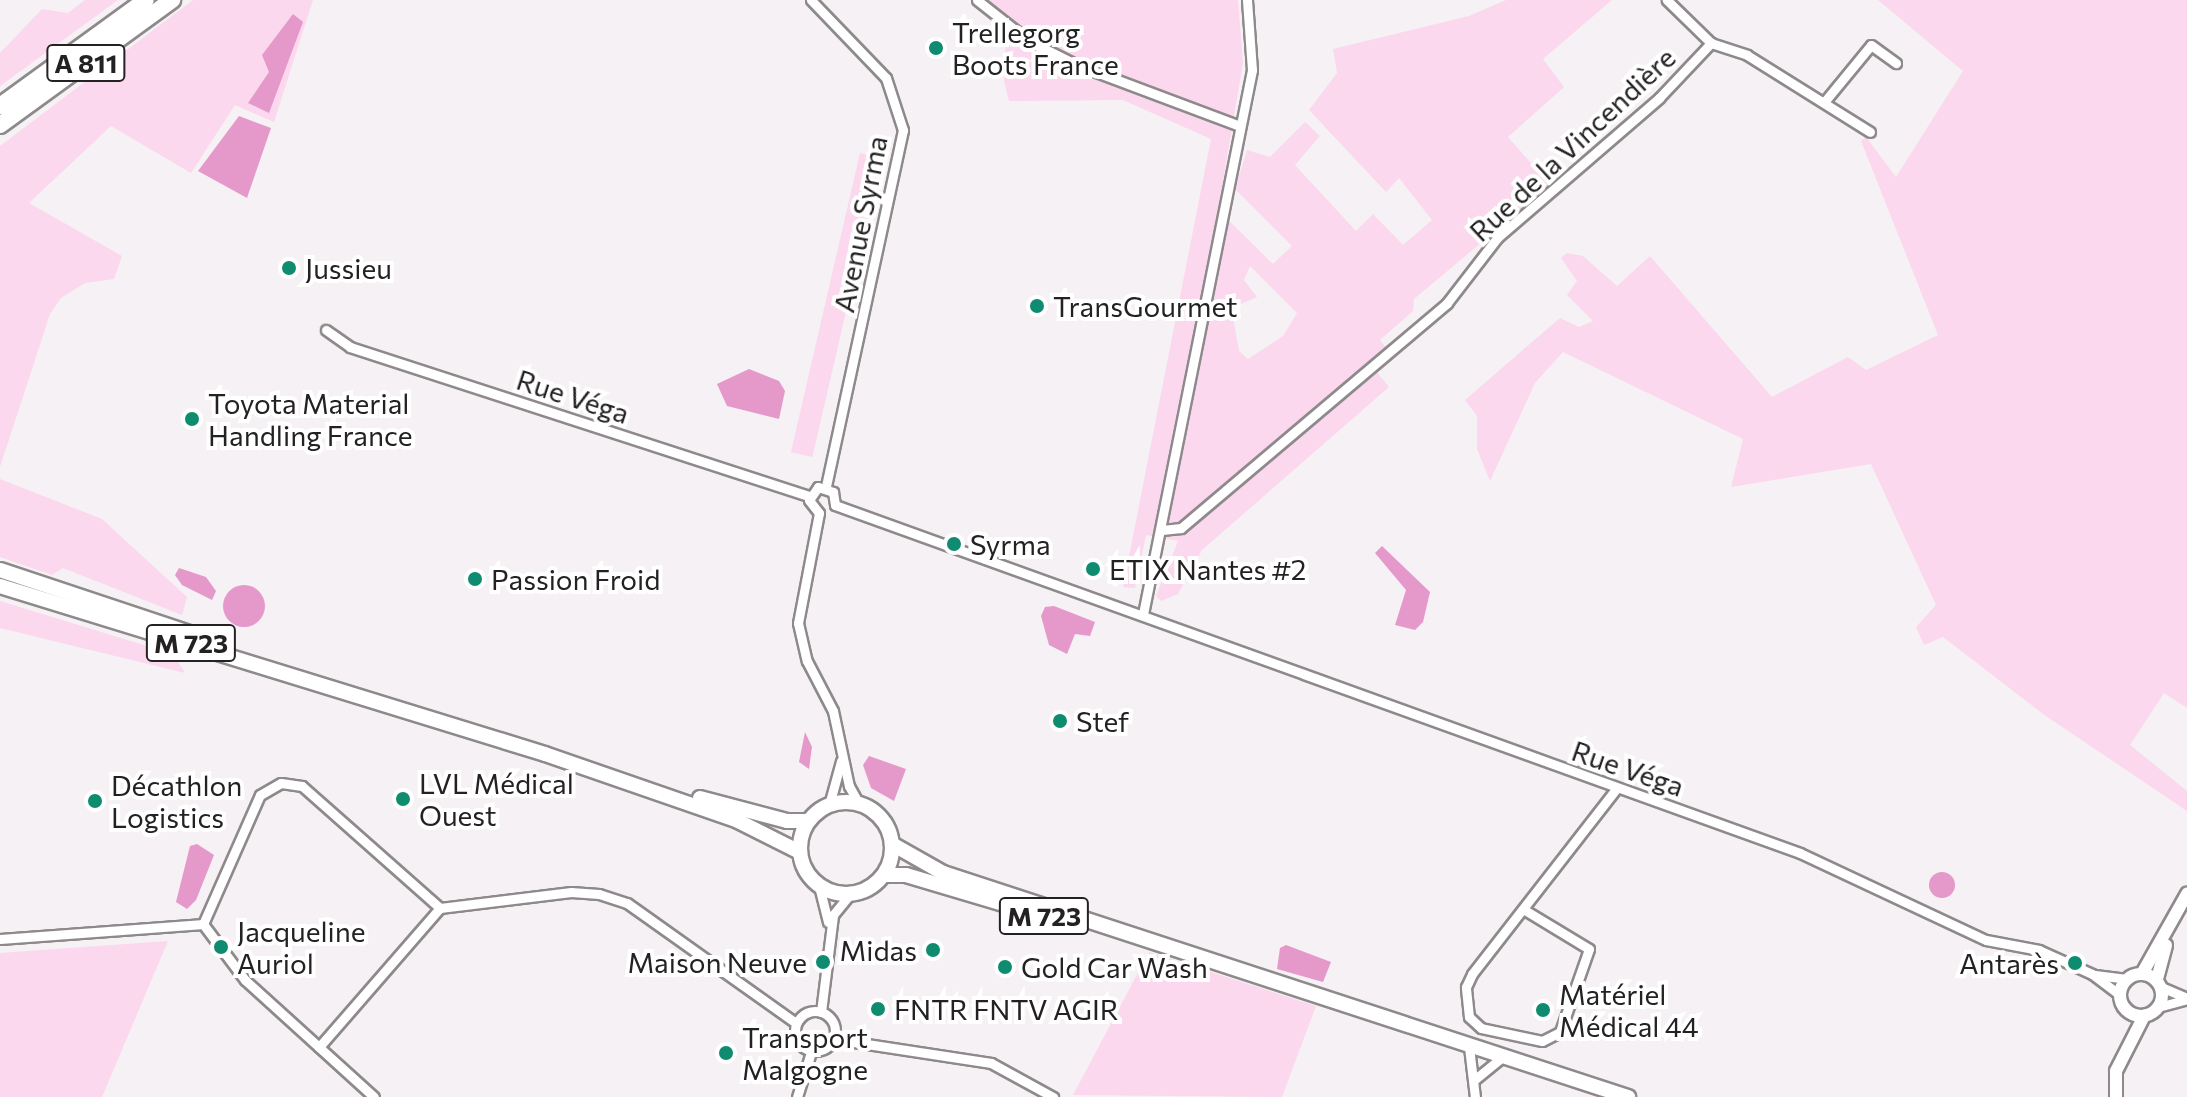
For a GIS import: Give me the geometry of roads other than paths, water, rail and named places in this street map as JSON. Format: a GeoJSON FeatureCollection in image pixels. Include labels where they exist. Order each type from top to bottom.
{"type":"FeatureCollection","features":[{"type":"Feature","properties":{"kind":"highway","name":"A 811"},"geometry":{"type":"LineString","coordinates":[[0,106],[146,0]]}},
{"type":"Feature","properties":{"kind":"highway","name":"A 811"},"geometry":{"type":"LineString","coordinates":[[0,125],[172,0]]}},
{"type":"Feature","properties":{"kind":"main road","name":"M 723"},"geometry":{"type":"LineString","coordinates":[[0,570],[102,600],[315,680]]}},
{"type":"Feature","properties":{"kind":"main road","name":"M 723"},"geometry":{"type":"LineString","coordinates":[[0,586],[315,680],[545,754],[738,821],[800,852]]}},
{"type":"Feature","properties":{"kind":"main road","name":"M 723"},"geometry":{"type":"LineString","coordinates":[[545,754],[756,814],[808,821]]}},
{"type":"Feature","properties":{"kind":"main road"},"geometry":{"type":"LineString","coordinates":[[859,804],[883,821],[892,844],[884,875],[862,892],[849,895],[819,886],[805,872],[800,852],[808,821],[829,805],[859,804]]}},
{"type":"Feature","properties":{"kind":"main road","name":"M 723"},"geometry":{"type":"LineString","coordinates":[[892,844],[943,873],[1628,1097]]}},
{"type":"Feature","properties":{"kind":"main road","name":"M 723"},"geometry":{"type":"LineString","coordinates":[[884,875],[906,875],[1203,960]]}},
{"type":"Feature","properties":{"kind":"main road"},"geometry":{"type":"LineString","coordinates":[[2127,1042],[2125,1010],[2119,994],[2127,979],[2143,972],[2168,934],[2187,894]]}},
{"type":"Feature","properties":{"kind":"main road"},"geometry":{"type":"LineString","coordinates":[[2116,1097],[2116,1071],[2127,1042],[2144,1016],[2158,1007],[2168,934]]}},
{"type":"Feature","properties":{"kind":"main road"},"geometry":{"type":"LineString","coordinates":[[2143,972],[2159,983]]}},
{"type":"Feature","properties":{"kind":"main road"},"geometry":{"type":"LineString","coordinates":[[2125,1010],[2144,1016]]}},
{"type":"Feature","properties":{"kind":"street","name":"Avenue Syrma"},"geometry":{"type":"LineString","coordinates":[[811,0],[886,78],[903,130],[826,487]]}},
{"type":"Feature","properties":{"kind":"street"},"geometry":{"type":"LineString","coordinates":[[977,0],[1029,41],[1075,64],[1240,126]]}},
{"type":"Feature","properties":{"kind":"street"},"geometry":{"type":"LineString","coordinates":[[1139,613],[1162,530],[1252,70],[1247,0]]}},
{"type":"Feature","properties":{"kind":"street","name":"Rue de la Vincendière"},"geometry":{"type":"LineString","coordinates":[[1162,530],[1181,528],[1447,303],[1497,238],[1659,98],[1711,43],[1667,0]]}},
{"type":"Feature","properties":{"kind":"street"},"geometry":{"type":"LineString","coordinates":[[1711,43],[1747,55],[1870,132]]}},
{"type":"Feature","properties":{"kind":"street"},"geometry":{"type":"LineString","coordinates":[[1825,101],[1871,45],[1896,63]]}},
{"type":"Feature","properties":{"kind":"street","name":"Rue Véga"},"geometry":{"type":"LineString","coordinates":[[326,330],[350,347],[809,496]]}},
{"type":"Feature","properties":{"kind":"street"},"geometry":{"type":"LineString","coordinates":[[826,487],[833,492],[835,505],[819,513],[812,509],[809,496],[826,487]]}},
{"type":"Feature","properties":{"kind":"street","name":"Rue Véga"},"geometry":{"type":"LineString","coordinates":[[835,505],[1800,853],[1986,940],[2039,950],[2092,974],[2119,994]]}},
{"type":"Feature","properties":{"kind":"street"},"geometry":{"type":"LineString","coordinates":[[819,513],[798,623],[807,661],[833,711],[849,786],[859,804]]}},
{"type":"Feature","properties":{"kind":"street"},"geometry":{"type":"LineString","coordinates":[[829,805],[843,749]]}},
{"type":"Feature","properties":{"kind":"street"},"geometry":{"type":"LineString","coordinates":[[203,924],[260,795],[281,783],[302,786],[320,799],[440,908]]}},
{"type":"Feature","properties":{"kind":"street"},"geometry":{"type":"LineString","coordinates":[[1523,909],[1589,949],[1560,1032],[1542,1041],[1481,1028],[1465,1005],[1472,974],[1617,788]]}},
{"type":"Feature","properties":{"kind":"street"},"geometry":{"type":"LineString","coordinates":[[819,886],[829,937]]}},
{"type":"Feature","properties":{"kind":"street"},"geometry":{"type":"LineString","coordinates":[[319,1047],[440,908],[571,892],[599,894],[627,903],[796,1023]]}},
{"type":"Feature","properties":{"kind":"street"},"geometry":{"type":"LineString","coordinates":[[821,1012],[835,909],[849,895]]}},
{"type":"Feature","properties":{"kind":"street"},"geometry":{"type":"LineString","coordinates":[[0,939],[203,924]]}},
{"type":"Feature","properties":{"kind":"street"},"geometry":{"type":"LineString","coordinates":[[203,924],[245,980],[374,1097]]}},
{"type":"Feature","properties":{"kind":"street","name":"Rue Véga"},"geometry":{"type":"LineString","coordinates":[[2092,974],[2127,979]]}},
{"type":"Feature","properties":{"kind":"street"},"geometry":{"type":"LineString","coordinates":[[2159,983],[2187,998]]}},
{"type":"Feature","properties":{"kind":"street"},"geometry":{"type":"LineString","coordinates":[[2158,1007],[2187,998]]}},
{"type":"Feature","properties":{"kind":"street"},"geometry":{"type":"LineString","coordinates":[[821,1012],[834,1023],[834,1039],[823,1051],[811,1052],[797,1041],[796,1023],[804,1014],[821,1012]]}},
{"type":"Feature","properties":{"kind":"street"},"geometry":{"type":"LineString","coordinates":[[834,1039],[991,1063],[1053,1097]]}},
{"type":"Feature","properties":{"kind":"street"},"geometry":{"type":"LineString","coordinates":[[1469,1047],[1475,1097]]}},
{"type":"Feature","properties":{"kind":"street"},"geometry":{"type":"LineString","coordinates":[[797,1097],[811,1052]]}},
{"type":"Feature","properties":{"kind":"street"},"geometry":{"type":"LineString","coordinates":[[1474,1080],[1502,1057]]}},
{"type":"Feature","properties":{"kind":"place","name":"Trellegorg Boots France"},"geometry":{"type":"Point","coordinates":[936,48]}},
{"type":"Feature","properties":{"kind":"place","name":"Jussieu"},"geometry":{"type":"Point","coordinates":[289,268]}},
{"type":"Feature","properties":{"kind":"place","name":"TransGourmet"},"geometry":{"type":"Point","coordinates":[1037,306]}},
{"type":"Feature","properties":{"kind":"place","name":"Toyota Material Handling France"},"geometry":{"type":"Point","coordinates":[192,419]}},
{"type":"Feature","properties":{"kind":"place","name":"Syrma"},"geometry":{"type":"Point","coordinates":[954,544]}},
{"type":"Feature","properties":{"kind":"place","name":"ETIX Nantes #2"},"geometry":{"type":"Point","coordinates":[1093,569]}},
{"type":"Feature","properties":{"kind":"place","name":"Passion Froid"},"geometry":{"type":"Point","coordinates":[475,579]}},
{"type":"Feature","properties":{"kind":"place","name":"Stef"},"geometry":{"type":"Point","coordinates":[1060,721]}},
{"type":"Feature","properties":{"kind":"place","name":"LVL Médical Ouest"},"geometry":{"type":"Point","coordinates":[403,799]}},
{"type":"Feature","properties":{"kind":"place","name":"Décathlon Logistics"},"geometry":{"type":"Point","coordinates":[95,801]}},
{"type":"Feature","properties":{"kind":"place","name":"Jacqueline Auriol"},"geometry":{"type":"Point","coordinates":[221,947]}},
{"type":"Feature","properties":{"kind":"place","name":"Midas"},"geometry":{"type":"Point","coordinates":[933,950]}},
{"type":"Feature","properties":{"kind":"place","name":"Maison Neuve"},"geometry":{"type":"Point","coordinates":[823,962]}},
{"type":"Feature","properties":{"kind":"place","name":"Antarès"},"geometry":{"type":"Point","coordinates":[2075,963]}},
{"type":"Feature","properties":{"kind":"place","name":"Gold Car Wash"},"geometry":{"type":"Point","coordinates":[1005,967]}},
{"type":"Feature","properties":{"kind":"place","name":"FNTR FNTV AGIR"},"geometry":{"type":"Point","coordinates":[878,1009]}},
{"type":"Feature","properties":{"kind":"place","name":"Matériel Médical 44"},"geometry":{"type":"Point","coordinates":[1543,1010]}},
{"type":"Feature","properties":{"kind":"place","name":"Transport Malgogne"},"geometry":{"type":"Point","coordinates":[726,1053]}}]}
